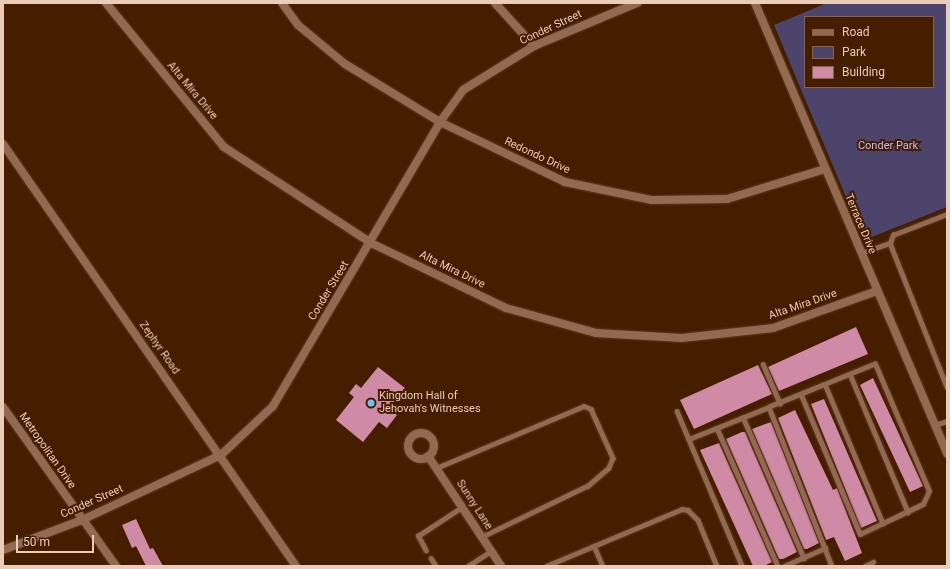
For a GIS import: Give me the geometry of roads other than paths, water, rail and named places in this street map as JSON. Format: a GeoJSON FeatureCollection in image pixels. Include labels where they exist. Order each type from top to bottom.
{"type":"FeatureCollection","features":[{"type":"Feature","properties":{"kind":"street","name":"Alta Mira Drive"},"geometry":{"type":"LineString","coordinates":[[106,3],[224,147],[371,243],[506,308],[596,333],[682,338],[773,328],[877,291]]}},
{"type":"Feature","properties":{"kind":"street","name":"Redondo Drive"},"geometry":{"type":"LineString","coordinates":[[282,3],[298,25],[345,64],[440,122],[566,182],[652,200],[728,199],[825,169]]}},
{"type":"Feature","properties":{"kind":"street"},"geometry":{"type":"LineString","coordinates":[[495,3],[534,46]]}},
{"type":"Feature","properties":{"kind":"street","name":"Conder Street"},"geometry":{"type":"LineString","coordinates":[[3,550],[82,520],[221,455],[273,406],[371,243],[440,122],[463,90],[534,46],[637,3]]}},
{"type":"Feature","properties":{"kind":"street","name":"Terrace Drive"},"geometry":{"type":"LineString","coordinates":[[755,3],[947,454]]}},
{"type":"Feature","properties":{"kind":"street","name":"Zephyr Road"},"geometry":{"type":"LineString","coordinates":[[3,144],[221,455],[296,566]]}},
{"type":"Feature","properties":{"kind":"street","name":"Metropolitan Drive"},"geometry":{"type":"LineString","coordinates":[[3,407],[116,566]]}},
{"type":"Feature","properties":{"kind":"street","name":"Sunny Lane"},"geometry":{"type":"LineString","coordinates":[[428,456],[501,566]]}},
{"type":"Feature","properties":{"kind":"lane"},"geometry":{"type":"LineString","coordinates":[[947,214],[893,235],[890,243],[947,387]]}},
{"type":"Feature","properties":{"kind":"lane"},"geometry":{"type":"LineString","coordinates":[[861,254],[890,243]]}},
{"type":"Feature","properties":{"kind":"lane"},"geometry":{"type":"LineString","coordinates":[[763,364],[780,403]]}},
{"type":"Feature","properties":{"kind":"lane"},"geometry":{"type":"LineString","coordinates":[[689,440],[743,417],[780,403],[800,394],[875,364],[929,491],[923,504],[860,534],[800,394]]}},
{"type":"Feature","properties":{"kind":"lane"},"geometry":{"type":"LineString","coordinates":[[850,374],[908,512]]}},
{"type":"Feature","properties":{"kind":"lane"},"geometry":{"type":"LineString","coordinates":[[825,384],[883,523]]}},
{"type":"Feature","properties":{"kind":"lane"},"geometry":{"type":"LineString","coordinates":[[436,468],[584,406],[590,409],[613,458],[609,468],[588,486],[482,537]]}},
{"type":"Feature","properties":{"kind":"lane"},"geometry":{"type":"LineString","coordinates":[[769,407],[832,566]]}},
{"type":"Feature","properties":{"kind":"lane"},"geometry":{"type":"LineString","coordinates":[[676,411],[742,566]]}},
{"type":"Feature","properties":{"kind":"lane"},"geometry":{"type":"LineString","coordinates":[[743,417],[804,558]]}},
{"type":"Feature","properties":{"kind":"lane"},"geometry":{"type":"LineString","coordinates":[[935,425],[947,421]]}},
{"type":"Feature","properties":{"kind":"lane"},"geometry":{"type":"LineString","coordinates":[[717,428],[778,566]]}},
{"type":"Feature","properties":{"kind":"lane"},"geometry":{"type":"LineString","coordinates":[[426,551],[418,536],[462,507]]}},
{"type":"Feature","properties":{"kind":"lane"},"geometry":{"type":"LineString","coordinates":[[546,566],[682,509],[688,510],[698,520],[717,566]]}},
{"type":"Feature","properties":{"kind":"lane"},"geometry":{"type":"LineString","coordinates":[[594,546],[602,566]]}},
{"type":"Feature","properties":{"kind":"lane"},"geometry":{"type":"LineString","coordinates":[[784,566],[825,548]]}},
{"type":"Feature","properties":{"kind":"lane"},"geometry":{"type":"LineString","coordinates":[[468,566],[491,551]]}},
{"type":"Feature","properties":{"kind":"lane"},"geometry":{"type":"LineString","coordinates":[[431,558],[436,566]]}},
{"type":"Feature","properties":{"kind":"lane"},"geometry":{"type":"LineString","coordinates":[[865,566],[873,562]]}},
{"type":"Feature","properties":{"kind":"place","name":"Kingdom Hall of Jehovah's Witnesses"},"geometry":{"type":"Point","coordinates":[371,403]}},
{"type":"Feature","properties":{"kind":"park label","name":"Conder Park"},"geometry":{"type":"Point","coordinates":[888,146]}}]}
